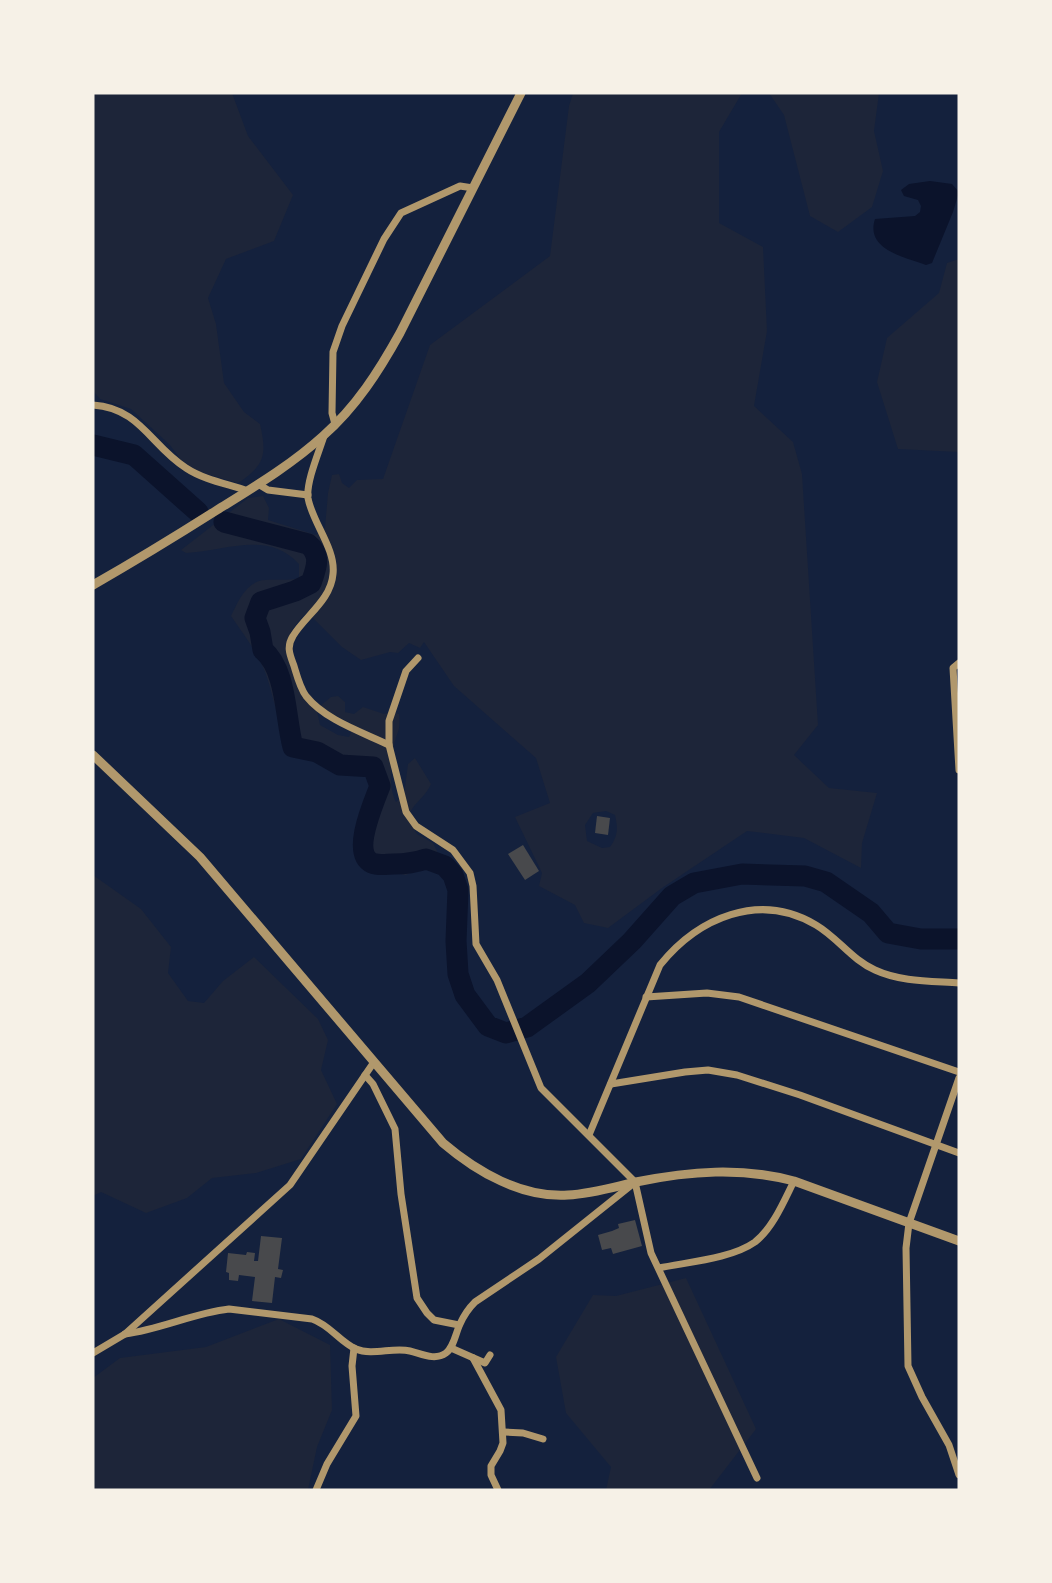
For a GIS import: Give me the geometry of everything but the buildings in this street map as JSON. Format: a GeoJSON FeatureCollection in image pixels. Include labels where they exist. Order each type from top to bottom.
{"type":"FeatureCollection","features":[{"type":"Feature","properties":{"kind":"street"},"geometry":{"type":"LineString","coordinates":[[93,585],[285,467],[335,424],[379,372],[521,93]]}},
{"type":"Feature","properties":{"kind":"street"},"geometry":{"type":"LineString","coordinates":[[335,424],[332,413],[333,352],[342,326],[384,239],[401,214],[460,186],[473,188]]}},
{"type":"Feature","properties":{"kind":"street"},"geometry":{"type":"LineString","coordinates":[[93,405],[130,416],[184,467],[196,474],[248,491]]}},
{"type":"Feature","properties":{"kind":"street"},"geometry":{"type":"LineString","coordinates":[[324,436],[307,495],[324,537],[334,573],[320,604],[293,635],[289,653],[302,687],[317,706],[335,719],[389,745]]}},
{"type":"Feature","properties":{"kind":"street"},"geometry":{"type":"LineString","coordinates":[[258,484],[268,490],[307,495]]}},
{"type":"Feature","properties":{"kind":"street"},"geometry":{"type":"LineString","coordinates":[[418,658],[406,671],[391,712],[389,745],[403,802],[412,822],[453,850],[470,873],[475,944],[496,980],[541,1088],[635,1182],[651,1253],[757,1478]]}},
{"type":"Feature","properties":{"kind":"street"},"geometry":{"type":"LineString","coordinates":[[959,663],[953,668],[959,770]]}},
{"type":"Feature","properties":{"kind":"street"},"geometry":{"type":"LineString","coordinates":[[93,755],[200,857],[443,1143],[479,1171],[513,1186],[551,1195],[567,1195],[716,1171],[767,1174],[794,1181],[959,1241]]}},
{"type":"Feature","properties":{"kind":"street"},"geometry":{"type":"LineString","coordinates":[[589,1135],[660,965],[688,935],[723,916],[766,911],[790,914],[814,923],[862,963],[875,970],[897,978],[959,983]]}},
{"type":"Feature","properties":{"kind":"street"},"geometry":{"type":"LineString","coordinates":[[646,997],[707,993],[739,997],[959,1072]]}},
{"type":"Feature","properties":{"kind":"street"},"geometry":{"type":"LineString","coordinates":[[93,1353],[125,1334],[290,1185],[374,1062]]}},
{"type":"Feature","properties":{"kind":"street"},"geometry":{"type":"LineString","coordinates":[[611,1084],[708,1070],[737,1075],[790,1091],[959,1153]]}},
{"type":"Feature","properties":{"kind":"street"},"geometry":{"type":"LineString","coordinates":[[365,1075],[373,1084],[395,1129],[401,1194],[417,1298],[434,1320],[459,1325]]}},
{"type":"Feature","properties":{"kind":"street"},"geometry":{"type":"LineString","coordinates":[[959,1078],[909,1223],[906,1248],[908,1366],[949,1445],[959,1475]]}},
{"type":"Feature","properties":{"kind":"street"},"geometry":{"type":"LineString","coordinates":[[659,1268],[732,1253],[756,1241],[780,1208],[794,1181]]}},
{"type":"Feature","properties":{"kind":"street"},"geometry":{"type":"LineString","coordinates":[[125,1334],[229,1309],[325,1323],[360,1351],[406,1351],[433,1357],[447,1353],[459,1325],[475,1302],[539,1259],[635,1182]]}},
{"type":"Feature","properties":{"kind":"street"},"geometry":{"type":"LineString","coordinates":[[316,1490],[327,1465],[356,1416],[352,1366],[354,1348]]}},
{"type":"Feature","properties":{"kind":"street"},"geometry":{"type":"LineString","coordinates":[[451,1348],[485,1363],[490,1355]]}},
{"type":"Feature","properties":{"kind":"street"},"geometry":{"type":"LineString","coordinates":[[473,1357],[501,1410],[504,1432],[500,1451],[491,1466],[491,1475],[498,1490]]}},
{"type":"Feature","properties":{"kind":"street"},"geometry":{"type":"LineString","coordinates":[[504,1432],[523,1433],[543,1439]]}},
{"type":"Feature","properties":{"kind":"street"},"geometry":{"type":"LineString","coordinates":[[949,1445],[959,1443]]}},
{"type":"Feature","properties":{"kind":"shaded area"},"geometry":{"type":"Polygon","coordinates":[[[93,93],[232,93],[248,136],[293,195],[274,241],[226,259],[208,298],[216,324],[224,383],[244,412],[260,424],[262,435],[263,452],[259,465],[238,483],[199,472],[181,460],[170,445],[131,409],[100,399],[93,391],[93,93]]]}},
{"type":"Feature","properties":{"kind":"shaded area"},"geometry":{"type":"Polygon","coordinates":[[[573,93],[742,93],[719,132],[719,223],[763,247],[767,331],[754,406],[793,442],[802,474],[818,725],[794,755],[829,788],[877,793],[862,843],[861,868],[804,838],[747,831],[608,928],[584,923],[575,905],[539,886],[542,873],[515,817],[550,803],[536,758],[454,686],[424,642],[420,648],[409,643],[398,653],[390,652],[361,660],[342,647],[307,612],[289,635],[287,654],[307,700],[320,706],[331,697],[338,696],[345,702],[345,712],[354,714],[363,707],[384,714],[399,714],[391,775],[396,802],[404,795],[408,764],[415,758],[431,784],[412,809],[408,820],[417,834],[433,843],[437,851],[434,862],[406,875],[376,869],[365,859],[359,833],[371,782],[365,776],[307,758],[297,750],[278,717],[260,660],[231,616],[244,593],[253,584],[265,580],[299,578],[299,564],[287,554],[260,545],[186,553],[181,550],[248,498],[263,496],[269,508],[268,520],[316,535],[325,528],[332,475],[339,474],[342,483],[349,488],[357,480],[383,479],[430,345],[550,256],[569,106],[573,93]],[[323,709],[317,711],[320,725],[338,735],[349,737],[352,724],[323,709]],[[606,811],[593,813],[585,825],[587,841],[602,848],[610,847],[617,832],[615,815],[606,811]]]}},
{"type":"Feature","properties":{"kind":"shaded area"},"geometry":{"type":"Polygon","coordinates":[[[769,93],[879,93],[874,131],[883,171],[872,207],[838,232],[810,216],[784,115],[769,93]]]}},
{"type":"Feature","properties":{"kind":"shaded area"},"geometry":{"type":"Polygon","coordinates":[[[930,181],[952,184],[959,192],[932,263],[926,265],[898,255],[881,245],[873,229],[875,219],[915,216],[920,212],[918,200],[904,196],[901,190],[909,184],[930,181]]]}},
{"type":"Feature","properties":{"kind":"shaded area"},"geometry":{"type":"Polygon","coordinates":[[[959,259],[959,452],[898,449],[877,382],[887,338],[939,293],[947,263],[959,259]]]}},
{"type":"Feature","properties":{"kind":"shaded area"},"geometry":{"type":"Polygon","coordinates":[[[93,875],[141,909],[171,947],[168,973],[188,1001],[204,1003],[223,981],[254,957],[318,1019],[328,1040],[321,1070],[337,1104],[301,1159],[256,1173],[212,1178],[187,1198],[146,1213],[101,1192],[93,1196],[93,875]]]}},
{"type":"Feature","properties":{"kind":"shaded area"},"geometry":{"type":"Polygon","coordinates":[[[686,1278],[756,1429],[709,1490],[606,1490],[611,1467],[566,1413],[556,1357],[593,1295],[616,1296],[686,1278]]]}},
{"type":"Feature","properties":{"kind":"shaded area"},"geometry":{"type":"Polygon","coordinates":[[[279,1319],[330,1345],[332,1410],[317,1447],[308,1490],[93,1490],[93,1378],[120,1358],[206,1347],[279,1319]]]}},
{"type":"Feature","properties":{"kind":"waterway"},"geometry":{"type":"LineString","coordinates":[[93,445],[134,455],[198,512]]}},
{"type":"Feature","properties":{"kind":"waterway"},"geometry":{"type":"LineString","coordinates":[[224,522],[308,544],[315,553],[317,562],[311,583],[261,602],[255,618],[263,650],[271,659],[281,682],[293,747],[317,752],[340,765],[373,767],[380,786],[364,838],[366,857],[372,863],[402,864],[426,859],[445,866],[453,875],[458,890],[458,974],[465,995],[488,1026],[506,1033],[527,1027],[588,983],[632,941],[672,896],[694,883],[742,874],[805,876],[826,882],[871,913],[888,933],[921,939],[959,939]]}}]}
